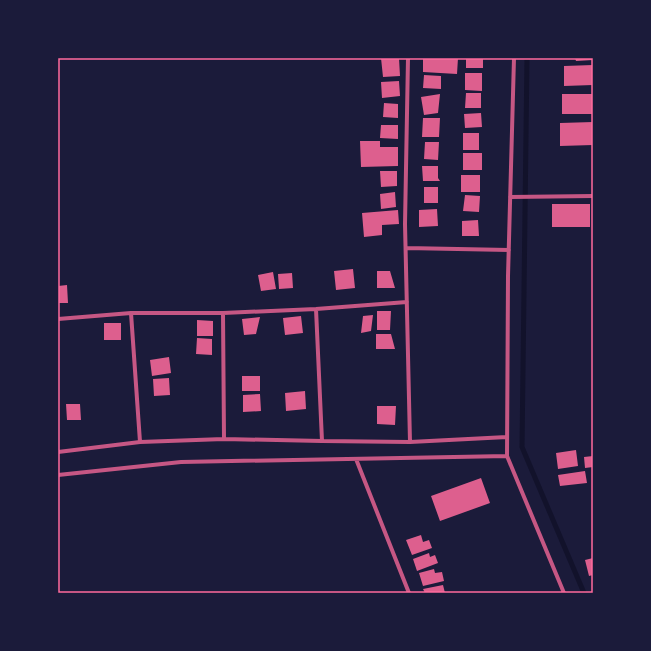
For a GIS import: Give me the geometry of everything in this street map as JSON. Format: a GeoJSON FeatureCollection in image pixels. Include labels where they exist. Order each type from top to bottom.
{"type":"FeatureCollection","features":[{"type":"Feature","properties":{"kind":"street"},"geometry":{"type":"LineString","coordinates":[[408,58],[405,224],[410,442]]}},
{"type":"Feature","properties":{"kind":"street"},"geometry":{"type":"LineString","coordinates":[[514,58],[509,250],[507,456],[564,593]]}},
{"type":"Feature","properties":{"kind":"street"},"geometry":{"type":"LineString","coordinates":[[511,197],[593,196]]}},
{"type":"Feature","properties":{"kind":"street"},"geometry":{"type":"LineString","coordinates":[[406,248],[509,250]]}},
{"type":"Feature","properties":{"kind":"street"},"geometry":{"type":"LineString","coordinates":[[58,319],[131,313],[222,313],[316,309],[407,302]]}},
{"type":"Feature","properties":{"kind":"street"},"geometry":{"type":"LineString","coordinates":[[316,309],[322,441]]}},
{"type":"Feature","properties":{"kind":"street"},"geometry":{"type":"LineString","coordinates":[[131,313],[140,442]]}},
{"type":"Feature","properties":{"kind":"street"},"geometry":{"type":"LineString","coordinates":[[222,313],[224,439]]}},
{"type":"Feature","properties":{"kind":"street"},"geometry":{"type":"LineString","coordinates":[[58,452],[140,442],[224,439],[410,442],[507,437]]}},
{"type":"Feature","properties":{"kind":"street"},"geometry":{"type":"LineString","coordinates":[[58,475],[181,462],[507,456]]}},
{"type":"Feature","properties":{"kind":"street"},"geometry":{"type":"LineString","coordinates":[[356,459],[409,593]]}},
{"type":"Feature","properties":{"kind":"building"},"geometry":{"type":"Polygon","coordinates":[[[381,58],[399,58],[400,76],[383,77],[381,58]]]}},
{"type":"Feature","properties":{"kind":"building"},"geometry":{"type":"Polygon","coordinates":[[[423,58],[458,58],[457,74],[423,72],[423,58]]]}},
{"type":"Feature","properties":{"kind":"building"},"geometry":{"type":"Polygon","coordinates":[[[466,58],[483,58],[483,68],[466,68],[466,58]]]}},
{"type":"Feature","properties":{"kind":"building"},"geometry":{"type":"Polygon","coordinates":[[[575,58],[593,58],[593,60],[576,61],[575,58]]]}},
{"type":"Feature","properties":{"kind":"building"},"geometry":{"type":"Polygon","coordinates":[[[593,65],[593,85],[564,86],[564,66],[593,65]]]}},
{"type":"Feature","properties":{"kind":"building"},"geometry":{"type":"Polygon","coordinates":[[[465,73],[482,73],[482,91],[465,90],[465,73]]]}},
{"type":"Feature","properties":{"kind":"building"},"geometry":{"type":"Polygon","coordinates":[[[424,75],[441,76],[441,89],[423,88],[424,75]]]}},
{"type":"Feature","properties":{"kind":"building"},"geometry":{"type":"Polygon","coordinates":[[[399,81],[400,96],[382,98],[381,82],[399,81]]]}},
{"type":"Feature","properties":{"kind":"building"},"geometry":{"type":"Polygon","coordinates":[[[466,93],[481,93],[481,108],[465,108],[466,93]]]}},
{"type":"Feature","properties":{"kind":"building"},"geometry":{"type":"Polygon","coordinates":[[[440,94],[438,113],[424,115],[421,97],[440,94]]]}},
{"type":"Feature","properties":{"kind":"building"},"geometry":{"type":"Polygon","coordinates":[[[562,94],[593,94],[593,114],[562,114],[562,94]]]}},
{"type":"Feature","properties":{"kind":"building"},"geometry":{"type":"Polygon","coordinates":[[[384,103],[398,104],[398,118],[383,117],[384,103]]]}},
{"type":"Feature","properties":{"kind":"building"},"geometry":{"type":"Polygon","coordinates":[[[481,113],[482,127],[465,128],[464,114],[481,113]]]}},
{"type":"Feature","properties":{"kind":"building"},"geometry":{"type":"Polygon","coordinates":[[[423,118],[440,118],[439,137],[422,137],[423,118]]]}},
{"type":"Feature","properties":{"kind":"building"},"geometry":{"type":"Polygon","coordinates":[[[593,122],[593,145],[560,146],[560,123],[593,122]]]}},
{"type":"Feature","properties":{"kind":"building"},"geometry":{"type":"Polygon","coordinates":[[[381,125],[398,125],[398,139],[380,138],[381,125]]]}},
{"type":"Feature","properties":{"kind":"building"},"geometry":{"type":"Polygon","coordinates":[[[463,133],[479,133],[479,150],[463,150],[463,133]]]}},
{"type":"Feature","properties":{"kind":"building"},"geometry":{"type":"Polygon","coordinates":[[[360,141],[380,141],[380,147],[398,147],[398,166],[361,167],[360,141]]]}},
{"type":"Feature","properties":{"kind":"building"},"geometry":{"type":"Polygon","coordinates":[[[425,142],[439,142],[438,160],[424,159],[425,142]]]}},
{"type":"Feature","properties":{"kind":"building"},"geometry":{"type":"Polygon","coordinates":[[[463,153],[482,153],[482,170],[463,170],[463,153]]]}},
{"type":"Feature","properties":{"kind":"building"},"geometry":{"type":"Polygon","coordinates":[[[422,166],[438,166],[438,178],[440,181],[423,181],[422,166]]]}},
{"type":"Feature","properties":{"kind":"building"},"geometry":{"type":"Polygon","coordinates":[[[380,171],[397,171],[397,186],[381,187],[380,171]]]}},
{"type":"Feature","properties":{"kind":"building"},"geometry":{"type":"Polygon","coordinates":[[[461,175],[480,175],[480,192],[461,192],[461,175]]]}},
{"type":"Feature","properties":{"kind":"building"},"geometry":{"type":"Polygon","coordinates":[[[424,187],[438,187],[438,203],[424,203],[424,187]]]}},
{"type":"Feature","properties":{"kind":"building"},"geometry":{"type":"Polygon","coordinates":[[[395,192],[396,207],[381,209],[380,194],[395,192]]]}},
{"type":"Feature","properties":{"kind":"building"},"geometry":{"type":"Polygon","coordinates":[[[465,195],[480,196],[479,212],[463,211],[465,195]]]}},
{"type":"Feature","properties":{"kind":"building"},"geometry":{"type":"Polygon","coordinates":[[[552,204],[590,204],[590,227],[552,227],[552,204]]]}},
{"type":"Feature","properties":{"kind":"building"},"geometry":{"type":"Polygon","coordinates":[[[437,209],[438,226],[419,227],[419,210],[437,209]]]}},
{"type":"Feature","properties":{"kind":"building"},"geometry":{"type":"Polygon","coordinates":[[[398,210],[399,224],[382,225],[382,235],[364,237],[362,213],[398,210]]]}},
{"type":"Feature","properties":{"kind":"building"},"geometry":{"type":"Polygon","coordinates":[[[478,220],[479,236],[462,236],[462,221],[478,220]]]}},
{"type":"Feature","properties":{"kind":"building"},"geometry":{"type":"Polygon","coordinates":[[[353,269],[355,288],[336,290],[334,271],[353,269]]]}},
{"type":"Feature","properties":{"kind":"building"},"geometry":{"type":"Polygon","coordinates":[[[377,271],[390,271],[395,288],[377,288],[377,271]]]}},
{"type":"Feature","properties":{"kind":"building"},"geometry":{"type":"Polygon","coordinates":[[[273,272],[276,289],[261,291],[258,275],[273,272]]]}},
{"type":"Feature","properties":{"kind":"building"},"geometry":{"type":"Polygon","coordinates":[[[292,273],[293,288],[279,289],[278,274],[292,273]]]}},
{"type":"Feature","properties":{"kind":"building"},"geometry":{"type":"Polygon","coordinates":[[[67,285],[68,303],[58,303],[58,286],[67,285]]]}},
{"type":"Feature","properties":{"kind":"building"},"geometry":{"type":"Polygon","coordinates":[[[377,311],[391,311],[390,330],[377,330],[377,311]]]}},
{"type":"Feature","properties":{"kind":"building"},"geometry":{"type":"Polygon","coordinates":[[[373,315],[371,331],[361,333],[363,316],[373,315]]]}},
{"type":"Feature","properties":{"kind":"building"},"geometry":{"type":"Polygon","coordinates":[[[301,316],[303,333],[285,335],[283,318],[301,316]]]}},
{"type":"Feature","properties":{"kind":"building"},"geometry":{"type":"Polygon","coordinates":[[[260,317],[256,334],[244,335],[242,319],[260,317]]]}},
{"type":"Feature","properties":{"kind":"building"},"geometry":{"type":"Polygon","coordinates":[[[197,320],[213,321],[213,336],[197,336],[197,320]]]}},
{"type":"Feature","properties":{"kind":"building"},"geometry":{"type":"Polygon","coordinates":[[[104,323],[121,323],[121,340],[104,340],[104,323]]]}},
{"type":"Feature","properties":{"kind":"building"},"geometry":{"type":"Polygon","coordinates":[[[376,334],[391,334],[395,349],[376,349],[376,334]]]}},
{"type":"Feature","properties":{"kind":"building"},"geometry":{"type":"Polygon","coordinates":[[[197,338],[212,339],[212,355],[196,354],[197,338]]]}},
{"type":"Feature","properties":{"kind":"building"},"geometry":{"type":"Polygon","coordinates":[[[169,357],[171,373],[152,376],[150,360],[169,357]]]}},
{"type":"Feature","properties":{"kind":"building"},"geometry":{"type":"Polygon","coordinates":[[[242,376],[260,376],[260,391],[242,391],[242,376]]]}},
{"type":"Feature","properties":{"kind":"building"},"geometry":{"type":"Polygon","coordinates":[[[169,378],[170,395],[154,396],[153,379],[169,378]]]}},
{"type":"Feature","properties":{"kind":"building"},"geometry":{"type":"Polygon","coordinates":[[[305,391],[306,409],[286,411],[285,393],[305,391]]]}},
{"type":"Feature","properties":{"kind":"building"},"geometry":{"type":"Polygon","coordinates":[[[260,394],[261,411],[243,412],[243,395],[260,394]]]}},
{"type":"Feature","properties":{"kind":"building"},"geometry":{"type":"Polygon","coordinates":[[[66,404],[80,404],[81,420],[67,420],[66,404]]]}},
{"type":"Feature","properties":{"kind":"building"},"geometry":{"type":"Polygon","coordinates":[[[377,406],[396,406],[395,425],[377,424],[377,406]]]}},
{"type":"Feature","properties":{"kind":"building"},"geometry":{"type":"Polygon","coordinates":[[[576,450],[578,466],[558,469],[556,453],[576,450]]]}},
{"type":"Feature","properties":{"kind":"building"},"geometry":{"type":"Polygon","coordinates":[[[593,456],[593,467],[585,468],[584,457],[593,456]]]}},
{"type":"Feature","properties":{"kind":"building"},"geometry":{"type":"Polygon","coordinates":[[[585,471],[587,483],[560,486],[558,475],[585,471]]]}},
{"type":"Feature","properties":{"kind":"building"},"geometry":{"type":"Polygon","coordinates":[[[481,478],[490,503],[440,521],[431,496],[481,478]]]}},
{"type":"Feature","properties":{"kind":"building"},"geometry":{"type":"Polygon","coordinates":[[[421,535],[423,542],[429,540],[432,548],[412,555],[406,540],[421,535]]]}},
{"type":"Feature","properties":{"kind":"building"},"geometry":{"type":"Polygon","coordinates":[[[429,553],[430,557],[435,555],[438,563],[417,571],[413,559],[429,553]]]}},
{"type":"Feature","properties":{"kind":"building"},"geometry":{"type":"Polygon","coordinates":[[[593,558],[593,575],[589,576],[585,560],[593,558]]]}},
{"type":"Feature","properties":{"kind":"building"},"geometry":{"type":"Polygon","coordinates":[[[434,569],[435,573],[442,572],[444,581],[423,586],[419,573],[434,569]]]}},
{"type":"Feature","properties":{"kind":"building"},"geometry":{"type":"Polygon","coordinates":[[[443,585],[445,593],[425,593],[423,589],[443,585]]]}},
{"type":"Feature","properties":{"kind":"waterway"},"geometry":{"type":"LineString","coordinates":[[527,58],[522,447],[584,593]]}}]}
